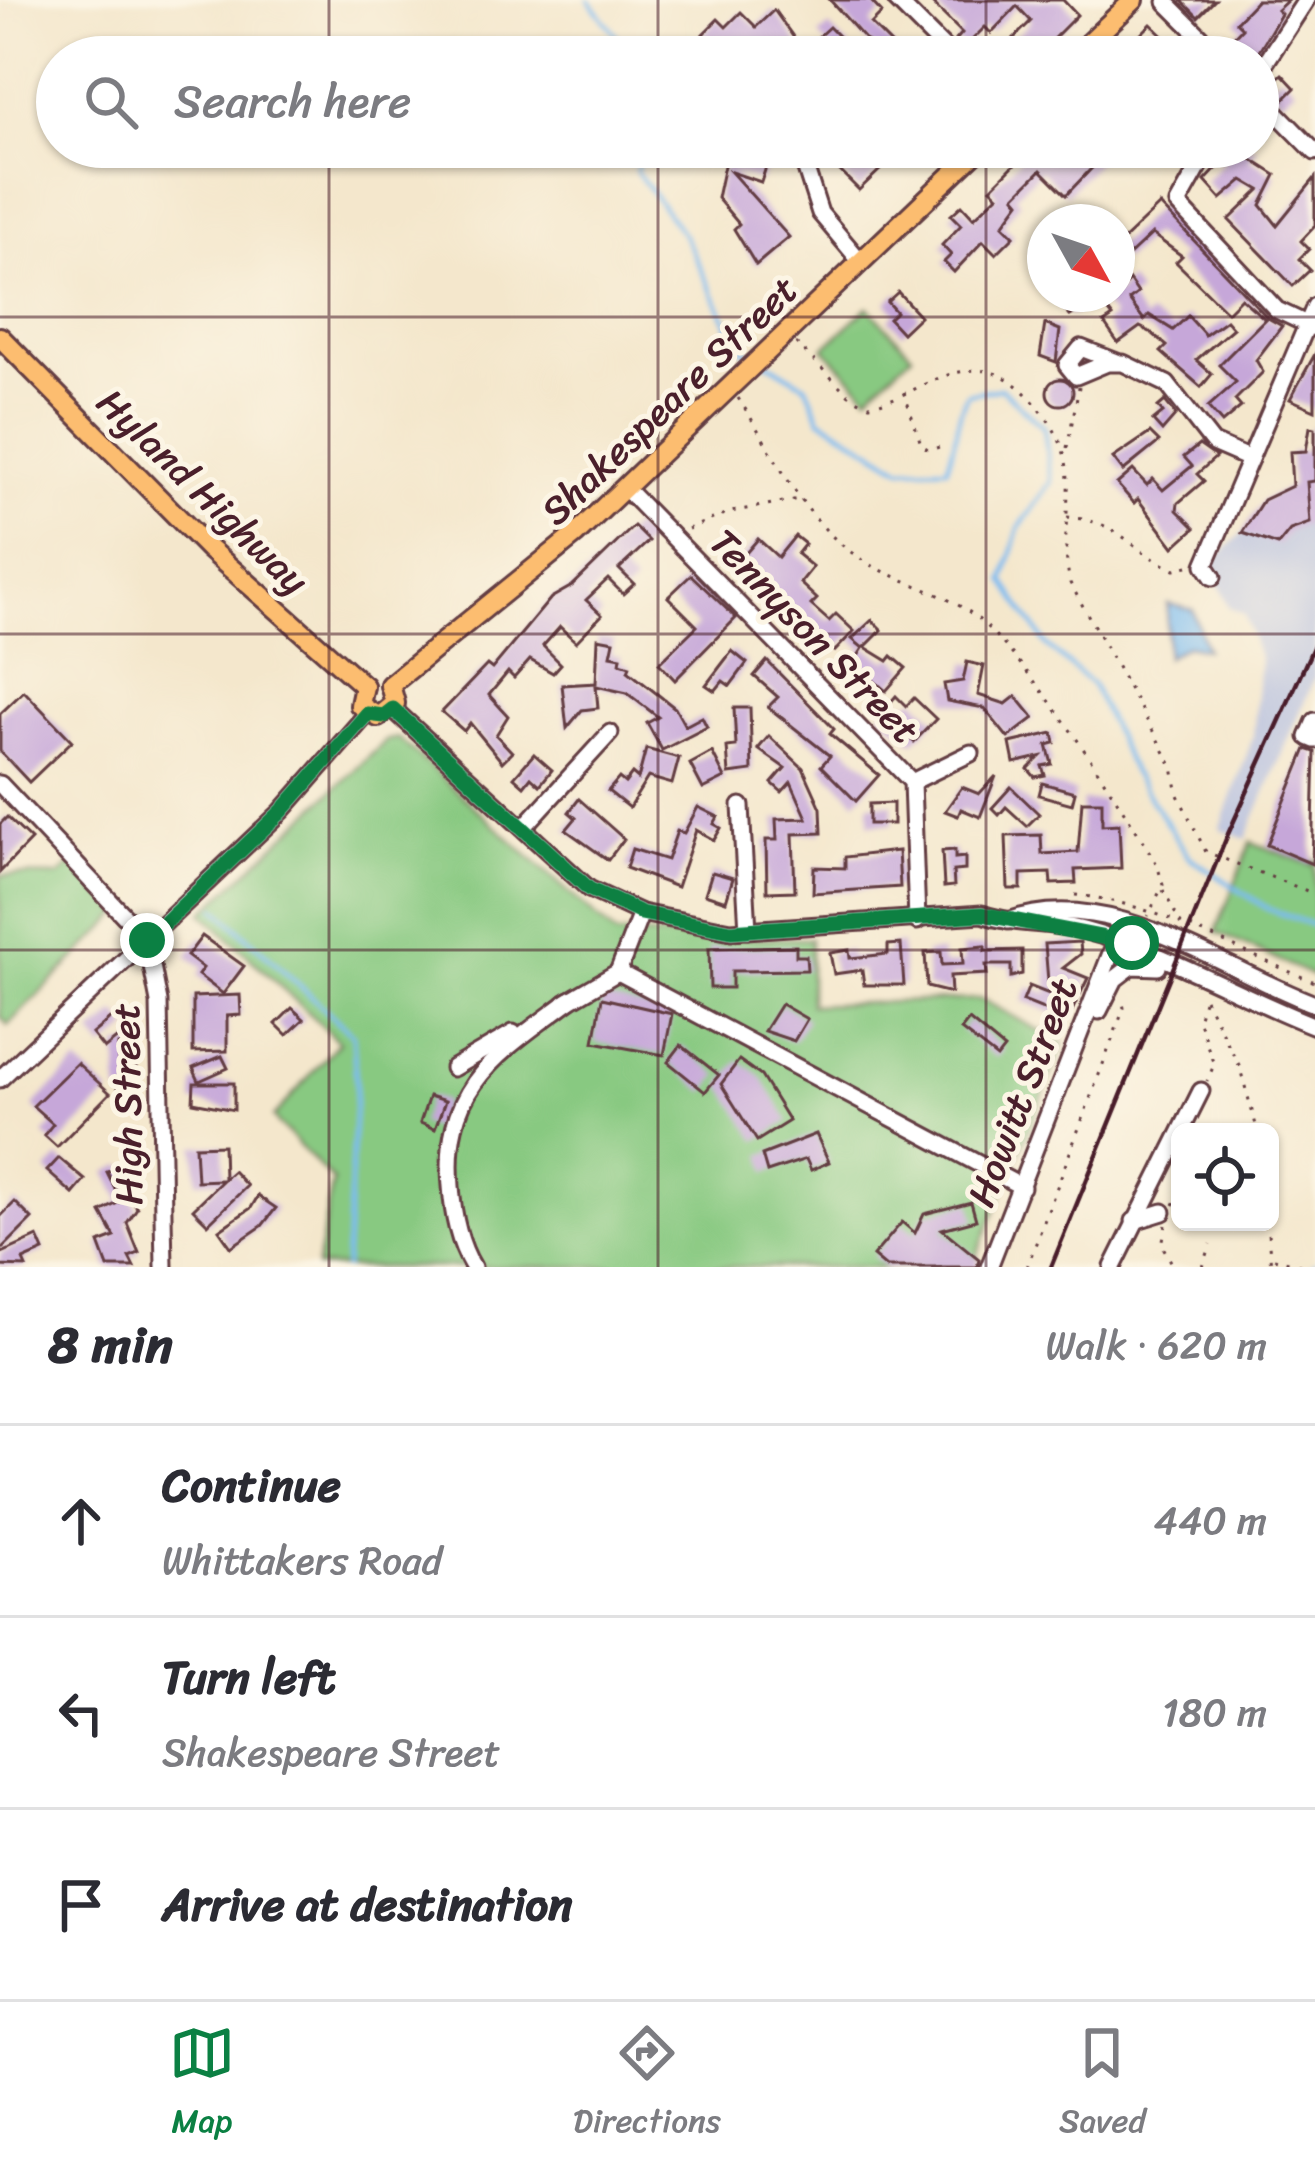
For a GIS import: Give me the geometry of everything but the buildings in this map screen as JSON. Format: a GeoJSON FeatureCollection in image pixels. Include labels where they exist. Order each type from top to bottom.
{"type":"FeatureCollection","features":[{"type":"Feature","properties":{"kind":"main road"},"geometry":{"type":"LineString","coordinates":[[1096,36],[1134,0]]}},
{"type":"Feature","properties":{"kind":"main road","name":"Shakespeare Street"},"geometry":{"type":"LineString","coordinates":[[390,686],[528,578],[959,168]]}},
{"type":"Feature","properties":{"kind":"main road","name":"Hyland Highway"},"geometry":{"type":"LineString","coordinates":[[0,337],[209,549],[364,686]]}},
{"type":"Feature","properties":{"kind":"main road"},"geometry":{"type":"LineString","coordinates":[[377,681],[390,686],[396,696],[393,709],[384,716],[367,714],[359,699],[364,686],[377,681]]}},
{"type":"Feature","properties":{"kind":"street"},"geometry":{"type":"LineString","coordinates":[[896,0],[932,36]]}},
{"type":"Feature","properties":{"kind":"street"},"geometry":{"type":"LineString","coordinates":[[1279,42],[1306,0]]}},
{"type":"Feature","properties":{"kind":"street"},"geometry":{"type":"LineString","coordinates":[[1166,2],[1200,36]]}},
{"type":"Feature","properties":{"kind":"street"},"geometry":{"type":"LineString","coordinates":[[1279,115],[1315,152]]}},
{"type":"Feature","properties":{"kind":"street"},"geometry":{"type":"LineString","coordinates":[[806,168],[820,213],[861,262]]}},
{"type":"Feature","properties":{"kind":"street"},"geometry":{"type":"LineString","coordinates":[[1198,168],[1178,204],[1277,310],[1311,326]]}},
{"type":"Feature","properties":{"kind":"street"},"geometry":{"type":"LineString","coordinates":[[1213,577],[1204,565],[1311,326],[1315,306]]}},
{"type":"Feature","properties":{"kind":"street"},"geometry":{"type":"LineString","coordinates":[[1117,362],[1084,376],[1076,376],[1067,365],[1081,349],[1117,362],[1167,384],[1213,443],[1250,460]]}},
{"type":"Feature","properties":{"kind":"street","name":"Tennyson Street"},"geometry":{"type":"LineString","coordinates":[[625,488],[913,782],[917,921]]}},
{"type":"Feature","properties":{"kind":"street"},"geometry":{"type":"LineString","coordinates":[[393,709],[589,889],[641,913],[748,930],[982,914],[1005,922],[1095,934],[1117,949],[1315,1026]]}},
{"type":"Feature","properties":{"kind":"street"},"geometry":{"type":"LineString","coordinates":[[0,1079],[282,811],[367,714]]}},
{"type":"Feature","properties":{"kind":"street"},"geometry":{"type":"LineString","coordinates":[[1315,721],[1308,737],[1315,740]]}},
{"type":"Feature","properties":{"kind":"street"},"geometry":{"type":"LineString","coordinates":[[524,827],[610,734]]}},
{"type":"Feature","properties":{"kind":"street"},"geometry":{"type":"LineString","coordinates":[[913,782],[971,753]]}},
{"type":"Feature","properties":{"kind":"street"},"geometry":{"type":"LineString","coordinates":[[0,784],[147,940]]}},
{"type":"Feature","properties":{"kind":"street"},"geometry":{"type":"LineString","coordinates":[[741,806],[748,930]]}},
{"type":"Feature","properties":{"kind":"street"},"geometry":{"type":"LineString","coordinates":[[453,1068],[618,972],[641,913]]}},
{"type":"Feature","properties":{"kind":"street"},"geometry":{"type":"LineString","coordinates":[[1005,922],[1027,914],[1082,914],[1147,922],[1236,971]]}},
{"type":"Feature","properties":{"kind":"street"},"geometry":{"type":"LineString","coordinates":[[1082,914],[1116,934],[1118,984]]}},
{"type":"Feature","properties":{"kind":"street","name":"High Street"},"geometry":{"type":"LineString","coordinates":[[147,940],[159,1002],[164,1267]]}},
{"type":"Feature","properties":{"kind":"street"},"geometry":{"type":"LineString","coordinates":[[1117,949],[1162,945],[1315,1004]]}},
{"type":"Feature","properties":{"kind":"street","name":"Howitt Street"},"geometry":{"type":"LineString","coordinates":[[989,1267],[1117,949]]}},
{"type":"Feature","properties":{"kind":"street"},"geometry":{"type":"LineString","coordinates":[[1061,1089],[1132,966],[1150,964],[1257,1003]]}},
{"type":"Feature","properties":{"kind":"street"},"geometry":{"type":"LineString","coordinates":[[618,972],[1022,1187]]}},
{"type":"Feature","properties":{"kind":"street"},"geometry":{"type":"LineString","coordinates":[[473,1267],[462,1250],[452,1208],[448,1132],[482,1067],[570,1000]]}},
{"type":"Feature","properties":{"kind":"street"},"geometry":{"type":"LineString","coordinates":[[1113,1267],[1202,1091]]}},
{"type":"Feature","properties":{"kind":"street"},"geometry":{"type":"LineString","coordinates":[[1134,1221],[1168,1209]]}},
{"type":"Feature","properties":{"kind":"path"},"geometry":{"type":"LineString","coordinates":[[781,338],[850,396],[869,405],[962,371],[989,370],[1016,382],[1050,419],[1067,450]]}},
{"type":"Feature","properties":{"kind":"path"},"geometry":{"type":"LineString","coordinates":[[1084,376],[1067,450],[1070,584],[1173,767],[1178,794],[1206,852],[1315,894]]}},
{"type":"Feature","properties":{"kind":"path"},"geometry":{"type":"LineString","coordinates":[[729,387],[772,462],[832,538],[862,560],[968,609],[989,629],[1108,787],[1157,864],[1163,896],[1182,925]]}},
{"type":"Feature","properties":{"kind":"path"},"geometry":{"type":"LineString","coordinates":[[903,391],[921,444],[929,450],[943,446]]}},
{"type":"Feature","properties":{"kind":"path"},"geometry":{"type":"LineString","coordinates":[[675,539],[730,512],[801,499]]}},
{"type":"Feature","properties":{"kind":"path"},"geometry":{"type":"LineString","coordinates":[[1066,517],[1112,525],[1142,552],[1174,569],[1192,565],[1215,543]]}},
{"type":"Feature","properties":{"kind":"path"},"geometry":{"type":"LineString","coordinates":[[1147,922],[1163,885]]}},
{"type":"Feature","properties":{"kind":"path"},"geometry":{"type":"LineString","coordinates":[[1075,895],[1103,897],[1147,922],[1182,925],[1315,982]]}},
{"type":"Feature","properties":{"kind":"path"},"geometry":{"type":"LineString","coordinates":[[1027,1267],[1124,1008],[1118,984]]}},
{"type":"Feature","properties":{"kind":"path"},"geometry":{"type":"LineString","coordinates":[[1202,1091],[1214,1065],[1198,1019],[1204,999],[1239,1065],[1255,1123]]}},
{"type":"Feature","properties":{"kind":"path"},"geometry":{"type":"LineString","coordinates":[[1168,1209],[1162,1245],[1174,1267]]}},
{"type":"Feature","properties":{"kind":"path"},"geometry":{"type":"LineString","coordinates":[[1268,1231],[1271,1267]]}},
{"type":"Feature","properties":{"kind":"path"},"geometry":{"type":"LineString","coordinates":[[1202,1267],[1211,1244]]}},
{"type":"Feature","properties":{"kind":"path"},"geometry":{"type":"LineString","coordinates":[[1273,1258],[1306,1266]]}},
{"type":"Feature","properties":{"kind":"shaded area"},"geometry":{"type":"Polygon","coordinates":[[[1315,519],[1315,677],[1246,839],[1220,829],[1253,737],[1260,660],[1244,614],[1229,607],[1211,565],[1242,533],[1279,545],[1290,530],[1315,519]]]}},
{"type":"Feature","properties":{"kind":"green space"},"geometry":{"type":"Polygon","coordinates":[[[868,307],[912,354],[868,395],[824,348],[868,307]]]}},
{"type":"Feature","properties":{"kind":"green space"},"geometry":{"type":"Polygon","coordinates":[[[398,738],[616,935],[810,939],[810,1005],[981,999],[1064,1044],[972,1267],[316,1267],[333,1181],[273,1118],[339,1042],[203,913],[387,740],[398,738]]]}},
{"type":"Feature","properties":{"kind":"green space"},"geometry":{"type":"Polygon","coordinates":[[[1251,842],[1311,865],[1315,860],[1315,977],[1216,932],[1251,842]]]}},
{"type":"Feature","properties":{"kind":"green space"},"geometry":{"type":"Polygon","coordinates":[[[74,862],[121,913],[8,1025],[0,1016],[0,875],[59,876],[74,862]]]}},
{"type":"Feature","properties":{"kind":"water"},"geometry":{"type":"Polygon","coordinates":[[[1168,604],[1193,610],[1206,649],[1187,645],[1166,657],[1168,604]]]}},
{"type":"Feature","properties":{"kind":"waterway"},"geometry":{"type":"LineString","coordinates":[[589,0],[617,36]]}},
{"type":"Feature","properties":{"kind":"waterway"},"geometry":{"type":"LineString","coordinates":[[637,168],[685,237],[739,346],[753,355]]}},
{"type":"Feature","properties":{"kind":"waterway"},"geometry":{"type":"LineString","coordinates":[[763,360],[807,386],[820,418],[902,468],[947,467],[967,394],[1001,388],[1044,428],[1051,482],[1019,528],[1004,581],[1047,646],[1092,685],[1132,771],[1189,857],[1268,909],[1315,926]]}},
{"type":"Feature","properties":{"kind":"waterway"},"geometry":{"type":"LineString","coordinates":[[216,908],[353,1035],[356,1086],[345,1267]]}},
{"type":"Feature","properties":{"kind":"waterway"},"geometry":{"type":"LineString","coordinates":[[1312,1267],[1315,1264]]}},
{"type":"Feature","properties":{"kind":"railway"},"geometry":{"type":"LineString","coordinates":[[1051,1267],[1228,834],[1315,643]]}},
{"type":"Feature","properties":{"kind":"route"},"geometry":{"type":"LineString","coordinates":[[147,940],[282,811],[367,714],[384,716],[393,709],[589,889],[641,913],[731,931],[982,914],[1005,922],[1069,927],[1123,945],[1132,943]]}}]}
